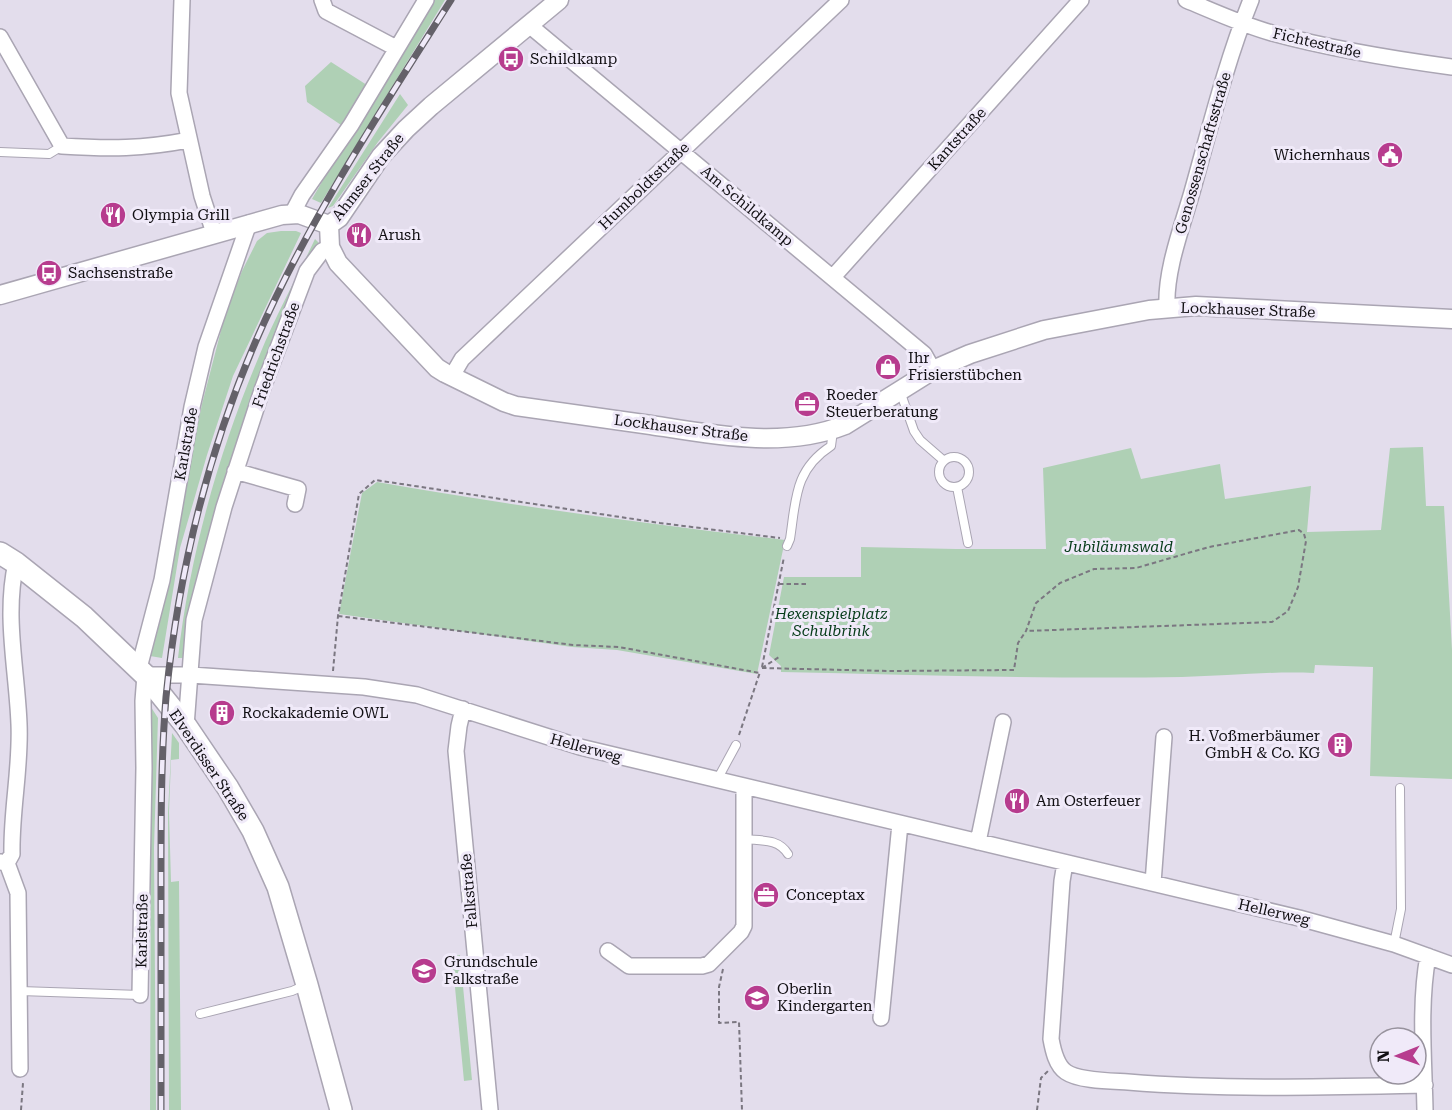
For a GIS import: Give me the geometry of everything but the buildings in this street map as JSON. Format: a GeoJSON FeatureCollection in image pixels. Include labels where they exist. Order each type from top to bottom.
{"type":"FeatureCollection","features":[{"type":"Feature","properties":{"kind":"main road","name":"Elverdisser Straße"},"geometry":{"type":"LineString","coordinates":[[8,558],[84,617],[142,671],[186,726],[228,788],[267,858],[287,914],[340,1110]]}},
{"type":"Feature","properties":{"kind":"street"},"geometry":{"type":"LineString","coordinates":[[182,0],[178,93],[214,233]]}},
{"type":"Feature","properties":{"kind":"street"},"geometry":{"type":"LineString","coordinates":[[322,0],[326,11],[396,48]]}},
{"type":"Feature","properties":{"kind":"street"},"geometry":{"type":"LineString","coordinates":[[0,295],[249,223],[292,213],[351,124],[426,0]]}},
{"type":"Feature","properties":{"kind":"street","name":"Ahmser Straße"},"geometry":{"type":"LineString","coordinates":[[292,213],[329,225],[339,218],[381,156],[406,129],[559,0]]}},
{"type":"Feature","properties":{"kind":"street","name":"Humboldtstraße"},"geometry":{"type":"LineString","coordinates":[[452,376],[462,359],[841,0]]}},
{"type":"Feature","properties":{"kind":"street","name":"Kantstraße"},"geometry":{"type":"LineString","coordinates":[[832,278],[1081,0]]}},
{"type":"Feature","properties":{"kind":"street","name":"Fichtestraße"},"geometry":{"type":"LineString","coordinates":[[1186,0],[1272,33],[1369,54],[1452,67]]}},
{"type":"Feature","properties":{"kind":"street","name":"Genossenschaftsstraße"},"geometry":{"type":"LineString","coordinates":[[1167,308],[1168,284],[1173,262],[1231,54],[1251,0]]}},
{"type":"Feature","properties":{"kind":"street","name":"Am Schildkamp"},"geometry":{"type":"LineString","coordinates":[[529,25],[832,278],[928,362]]}},
{"type":"Feature","properties":{"kind":"street"},"geometry":{"type":"LineString","coordinates":[[0,38],[62,146],[129,149],[189,140]]}},
{"type":"Feature","properties":{"kind":"street","name":"Karlstraße"},"geometry":{"type":"LineString","coordinates":[[140,995],[144,768],[142,671],[162,580],[192,407],[206,347],[249,223]]}},
{"type":"Feature","properties":{"kind":"street","name":"Lockhauser Straße"},"geometry":{"type":"LineString","coordinates":[[329,225],[330,247],[334,257],[437,368],[516,406],[724,436],[789,438],[833,430],[900,391],[928,362],[970,354],[1044,330],[1167,308],[1213,307],[1452,319]]}},
{"type":"Feature","properties":{"kind":"street","name":"Friedrichstraße"},"geometry":{"type":"LineString","coordinates":[[191,675],[190,657],[194,621],[209,559],[235,471],[286,323],[307,271],[322,251],[330,247]]}},
{"type":"Feature","properties":{"kind":"street"},"geometry":{"type":"LineString","coordinates":[[235,471],[298,489],[295,504]]}},
{"type":"Feature","properties":{"kind":"street"},"geometry":{"type":"LineString","coordinates":[[8,558],[13,662],[19,725],[12,854],[4,862],[18,893],[20,1069]]}},
{"type":"Feature","properties":{"kind":"street","name":"Hellerweg"},"geometry":{"type":"LineString","coordinates":[[142,671],[392,690],[463,709],[580,747],[1299,918],[1394,944],[1452,965]]}},
{"type":"Feature","properties":{"kind":"street"},"geometry":{"type":"LineString","coordinates":[[186,726],[191,675]]}},
{"type":"Feature","properties":{"kind":"street","name":"Falkstraße"},"geometry":{"type":"LineString","coordinates":[[463,709],[456,751],[490,1110]]}},
{"type":"Feature","properties":{"kind":"street"},"geometry":{"type":"LineString","coordinates":[[978,842],[1003,722]]}},
{"type":"Feature","properties":{"kind":"street"},"geometry":{"type":"LineString","coordinates":[[1153,884],[1164,737]]}},
{"type":"Feature","properties":{"kind":"street"},"geometry":{"type":"LineString","coordinates":[[608,951],[629,966],[702,966],[709,964],[741,932],[744,926],[744,786]]}},
{"type":"Feature","properties":{"kind":"street"},"geometry":{"type":"LineString","coordinates":[[881,1018],[900,824]]}},
{"type":"Feature","properties":{"kind":"street"},"geometry":{"type":"LineString","coordinates":[[1065,863],[1051,1039],[1058,1063],[1066,1072],[1080,1077],[1151,1084],[1263,1088],[1371,1086]]}},
{"type":"Feature","properties":{"kind":"street"},"geometry":{"type":"LineString","coordinates":[[1424,1026],[1424,975],[1428,956]]}},
{"type":"Feature","properties":{"kind":"street"},"geometry":{"type":"LineString","coordinates":[[1425,1086],[1425,1110]]}},
{"type":"Feature","properties":{"kind":"lane"},"geometry":{"type":"LineString","coordinates":[[0,152],[49,154],[62,146]]}},
{"type":"Feature","properties":{"kind":"lane"},"geometry":{"type":"LineString","coordinates":[[900,391],[914,431],[920,440],[943,460]]}},
{"type":"Feature","properties":{"kind":"lane"},"geometry":{"type":"LineString","coordinates":[[788,542],[799,481],[808,466],[831,446],[833,430]]}},
{"type":"Feature","properties":{"kind":"lane"},"geometry":{"type":"LineString","coordinates":[[951,456],[959,457],[966,462],[969,469],[969,477],[957,488],[948,487],[938,475],[939,466],[943,460],[951,456]]}},
{"type":"Feature","properties":{"kind":"lane"},"geometry":{"type":"LineString","coordinates":[[957,488],[968,543]]}},
{"type":"Feature","properties":{"kind":"lane"},"geometry":{"type":"LineString","coordinates":[[717,780],[736,746]]}},
{"type":"Feature","properties":{"kind":"lane"},"geometry":{"type":"LineString","coordinates":[[1394,944],[1401,909],[1400,788]]}},
{"type":"Feature","properties":{"kind":"lane"},"geometry":{"type":"LineString","coordinates":[[744,839],[776,842],[783,846],[788,854]]}},
{"type":"Feature","properties":{"kind":"lane"},"geometry":{"type":"LineString","coordinates":[[200,1014],[292,991],[307,984]]}},
{"type":"Feature","properties":{"kind":"lane","name":"Karlstraße"},"geometry":{"type":"LineString","coordinates":[[20,991],[140,995]]}},
{"type":"Feature","properties":{"kind":"path"},"geometry":{"type":"LineString","coordinates":[[332,686],[338,616],[360,494],[375,480],[788,542],[762,668],[736,746]]}},
{"type":"Feature","properties":{"kind":"path"},"geometry":{"type":"LineString","coordinates":[[762,668],[1014,670],[1018,643],[1026,631],[1036,603],[1060,583],[1094,569],[1136,568],[1209,547],[1275,536],[1291,531],[1299,530],[1306,541],[1299,587],[1288,611],[1272,622],[1026,631]]}},
{"type":"Feature","properties":{"kind":"path"},"geometry":{"type":"LineString","coordinates":[[779,584],[806,584]]}},
{"type":"Feature","properties":{"kind":"path"},"geometry":{"type":"LineString","coordinates":[[338,616],[573,645],[619,648],[760,673]]}},
{"type":"Feature","properties":{"kind":"path"},"geometry":{"type":"LineString","coordinates":[[762,668],[779,657]]}},
{"type":"Feature","properties":{"kind":"path"},"geometry":{"type":"LineString","coordinates":[[725,949],[723,976],[719,987],[719,1023],[739,1022],[741,1110]]}},
{"type":"Feature","properties":{"kind":"path"},"geometry":{"type":"LineString","coordinates":[[1036,1110],[1041,1078],[1058,1063]]}},
{"type":"Feature","properties":{"kind":"path"},"geometry":{"type":"LineString","coordinates":[[20,1069],[24,1076],[21,1110]]}},
{"type":"Feature","properties":{"kind":"green space"},"geometry":{"type":"Polygon","coordinates":[[[434,0],[445,0],[321,203],[312,199],[351,132],[434,0]]]}},
{"type":"Feature","properties":{"kind":"green space"},"geometry":{"type":"Polygon","coordinates":[[[331,62],[370,87],[344,127],[307,102],[305,86],[331,62]]]}},
{"type":"Feature","properties":{"kind":"green space"},"geometry":{"type":"Polygon","coordinates":[[[400,94],[408,105],[378,142],[333,206],[328,208],[400,94]]]}},
{"type":"Feature","properties":{"kind":"green space"},"geometry":{"type":"Polygon","coordinates":[[[281,231],[301,233],[233,376],[180,548],[162,658],[150,656],[202,404],[225,315],[242,271],[257,241],[267,233],[281,231]]]}},
{"type":"Feature","properties":{"kind":"green space"},"geometry":{"type":"Polygon","coordinates":[[[315,239],[319,243],[297,286],[186,658],[178,658],[198,541],[219,465],[260,354],[315,239]]]}},
{"type":"Feature","properties":{"kind":"green space"},"geometry":{"type":"Polygon","coordinates":[[[1423,447],[1426,506],[1444,506],[1452,650],[1452,779],[1370,776],[1373,667],[1315,665],[1314,673],[1182,677],[781,672],[781,666],[769,655],[784,577],[861,577],[861,547],[1046,549],[1043,468],[1131,448],[1141,479],[1220,464],[1225,499],[1311,486],[1307,532],[1381,530],[1390,448],[1423,447]]]}},
{"type":"Feature","properties":{"kind":"green space"},"geometry":{"type":"Polygon","coordinates":[[[377,482],[581,514],[785,540],[757,674],[617,650],[572,647],[339,614],[362,493],[377,482]]]}},
{"type":"Feature","properties":{"kind":"green space"},"geometry":{"type":"Polygon","coordinates":[[[149,704],[158,718],[154,848],[156,1110],[150,1110],[149,704]]]}},
{"type":"Feature","properties":{"kind":"green space"},"geometry":{"type":"Polygon","coordinates":[[[172,733],[179,743],[179,759],[171,760],[169,812],[171,882],[179,881],[181,1110],[169,1110],[168,812],[172,733]]]}},
{"type":"Feature","properties":{"kind":"green space"},"geometry":{"type":"Polygon","coordinates":[[[460,955],[472,1080],[464,1081],[452,956],[460,955]]]}},
{"type":"Feature","properties":{"kind":"railway"},"geometry":{"type":"LineString","coordinates":[[161,1110],[161,811],[164,720],[178,606],[197,517],[209,472],[238,385],[275,298],[346,168],[451,0]]}},
{"type":"Feature","properties":{"kind":"place","name":"Schildkamp"},"geometry":{"type":"Point","coordinates":[511,59]}},
{"type":"Feature","properties":{"kind":"place","name":"Wichernhaus"},"geometry":{"type":"Point","coordinates":[1390,155]}},
{"type":"Feature","properties":{"kind":"place","name":"Olympia Grill"},"geometry":{"type":"Point","coordinates":[113,215]}},
{"type":"Feature","properties":{"kind":"place","name":"Arush"},"geometry":{"type":"Point","coordinates":[359,235]}},
{"type":"Feature","properties":{"kind":"place","name":"Sachsenstraße"},"geometry":{"type":"Point","coordinates":[49,273]}},
{"type":"Feature","properties":{"kind":"place","name":"Ihr Frisierstübchen"},"geometry":{"type":"Point","coordinates":[888,367]}},
{"type":"Feature","properties":{"kind":"place","name":"Roeder Steuerberatung"},"geometry":{"type":"Point","coordinates":[807,404]}},
{"type":"Feature","properties":{"kind":"place","name":"Rockakademie OWL"},"geometry":{"type":"Point","coordinates":[222,713]}},
{"type":"Feature","properties":{"kind":"place","name":"H. Voßmerbäumer GmbH & Co. KG"},"geometry":{"type":"Point","coordinates":[1340,745]}},
{"type":"Feature","properties":{"kind":"place","name":"Am Osterfeuer"},"geometry":{"type":"Point","coordinates":[1017,801]}},
{"type":"Feature","properties":{"kind":"place","name":"Conceptax"},"geometry":{"type":"Point","coordinates":[766,895]}},
{"type":"Feature","properties":{"kind":"place","name":"Grundschule Falkstraße"},"geometry":{"type":"Point","coordinates":[424,971]}},
{"type":"Feature","properties":{"kind":"place","name":"Oberlin Kindergarten"},"geometry":{"type":"Point","coordinates":[757,998]}},
{"type":"Feature","properties":{"kind":"park label","name":"Jubiläumswald"},"geometry":{"type":"Point","coordinates":[1119,547]}},
{"type":"Feature","properties":{"kind":"park label","name":"Hexenspielplatz Schulbrink"},"geometry":{"type":"Point","coordinates":[831,622]}}]}
